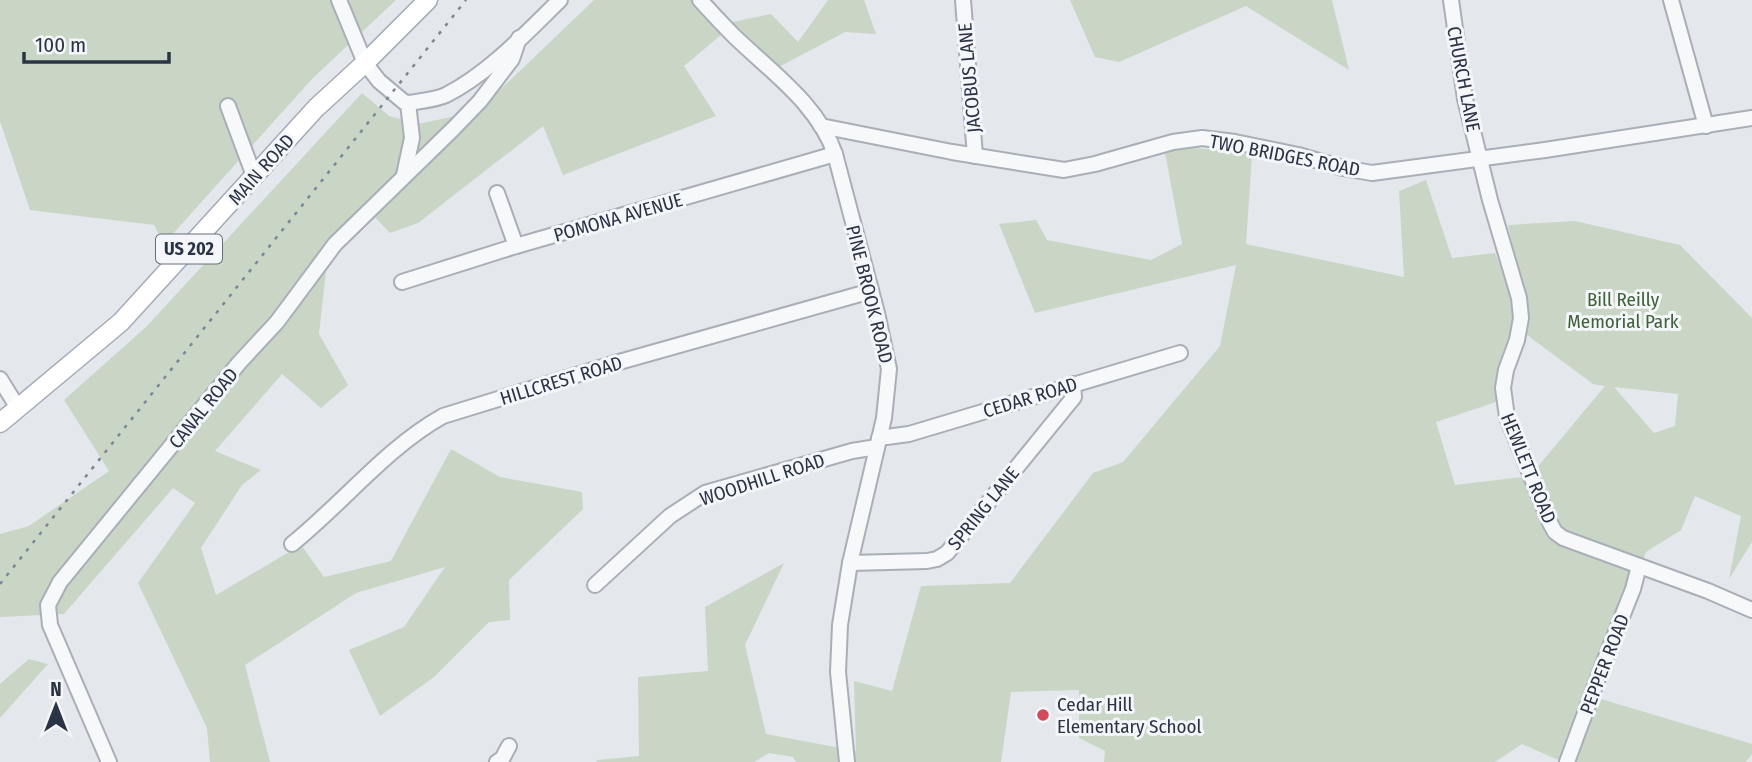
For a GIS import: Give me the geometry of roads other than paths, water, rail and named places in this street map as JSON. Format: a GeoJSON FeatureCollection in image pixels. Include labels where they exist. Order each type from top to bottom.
{"type":"FeatureCollection","features":[{"type":"Feature","properties":{"kind":"main road","name":"MAIN ROAD"},"geometry":{"type":"LineString","coordinates":[[0,423],[121,322],[316,108],[428,0]]}},
{"type":"Feature","properties":{"kind":"street"},"geometry":{"type":"LineString","coordinates":[[339,0],[365,63],[379,81],[408,103],[445,95],[467,81],[560,0]]}},
{"type":"Feature","properties":{"kind":"street","name":"PINE BROOK ROAD"},"geometry":{"type":"LineString","coordinates":[[700,0],[796,94],[821,126],[835,155],[890,369],[888,396],[850,563],[838,645],[847,762]]}},
{"type":"Feature","properties":{"kind":"street","name":"JACOBUS LANE"},"geometry":{"type":"LineString","coordinates":[[963,0],[975,156]]}},
{"type":"Feature","properties":{"kind":"street","name":"CHURCH LANE"},"geometry":{"type":"LineString","coordinates":[[1451,0],[1460,75],[1480,158]]}},
{"type":"Feature","properties":{"kind":"street"},"geometry":{"type":"LineString","coordinates":[[1671,0],[1706,126]]}},
{"type":"Feature","properties":{"kind":"street","name":"CANAL ROAD"},"geometry":{"type":"LineString","coordinates":[[109,762],[50,625],[50,599],[71,565],[99,536],[214,393],[276,321],[335,244],[480,101],[512,59],[519,38]]}},
{"type":"Feature","properties":{"kind":"street"},"geometry":{"type":"LineString","coordinates":[[403,177],[412,138],[408,103]]}},
{"type":"Feature","properties":{"kind":"street"},"geometry":{"type":"LineString","coordinates":[[228,106],[254,176]]}},
{"type":"Feature","properties":{"kind":"street","name":"TWO BRIDGES ROAD"},"geometry":{"type":"LineString","coordinates":[[821,126],[1064,170],[1085,167],[1172,142],[1202,138],[1235,142],[1363,172],[1380,172],[1752,118]]}},
{"type":"Feature","properties":{"kind":"street","name":"POMONA AVENUE"},"geometry":{"type":"LineString","coordinates":[[401,282],[516,246],[835,155]]}},
{"type":"Feature","properties":{"kind":"street","name":"HEWLETT ROAD"},"geometry":{"type":"LineString","coordinates":[[1480,158],[1519,298],[1521,318],[1517,340],[1506,370],[1504,404],[1511,430],[1555,532],[1563,538],[1752,610]]}},
{"type":"Feature","properties":{"kind":"street"},"geometry":{"type":"LineString","coordinates":[[497,194],[516,246]]}},
{"type":"Feature","properties":{"kind":"street","name":"HILLCREST ROAD"},"geometry":{"type":"LineString","coordinates":[[292,544],[398,447],[443,416],[612,364],[871,291]]}},
{"type":"Feature","properties":{"kind":"street","name":"CEDAR ROAD"},"geometry":{"type":"LineString","coordinates":[[878,443],[1180,353]]}},
{"type":"Feature","properties":{"kind":"street"},"geometry":{"type":"LineString","coordinates":[[0,379],[18,408]]}},
{"type":"Feature","properties":{"kind":"street","name":"SPRING LANE"},"geometry":{"type":"LineString","coordinates":[[850,563],[932,560],[947,553],[1074,397],[1073,384]]}},
{"type":"Feature","properties":{"kind":"street","name":"WOODHILL ROAD"},"geometry":{"type":"LineString","coordinates":[[594,585],[670,516],[705,493],[878,443]]}},
{"type":"Feature","properties":{"kind":"street","name":"PEPPER ROAD"},"geometry":{"type":"LineString","coordinates":[[1567,762],[1633,589],[1639,566]]}},
{"type":"Feature","properties":{"kind":"street"},"geometry":{"type":"LineString","coordinates":[[497,762],[502,759],[509,746]]}},
{"type":"Feature","properties":{"kind":"railway"},"geometry":{"type":"LineString","coordinates":[[0,584],[466,0]]}},
{"type":"Feature","properties":{"kind":"place","name":"Cedar Hill Elementary School"},"geometry":{"type":"Point","coordinates":[1043,715]}},
{"type":"Feature","properties":{"kind":"park label","name":"Bill Reilly Memorial Park"},"geometry":{"type":"Point","coordinates":[1623,310]}}]}
